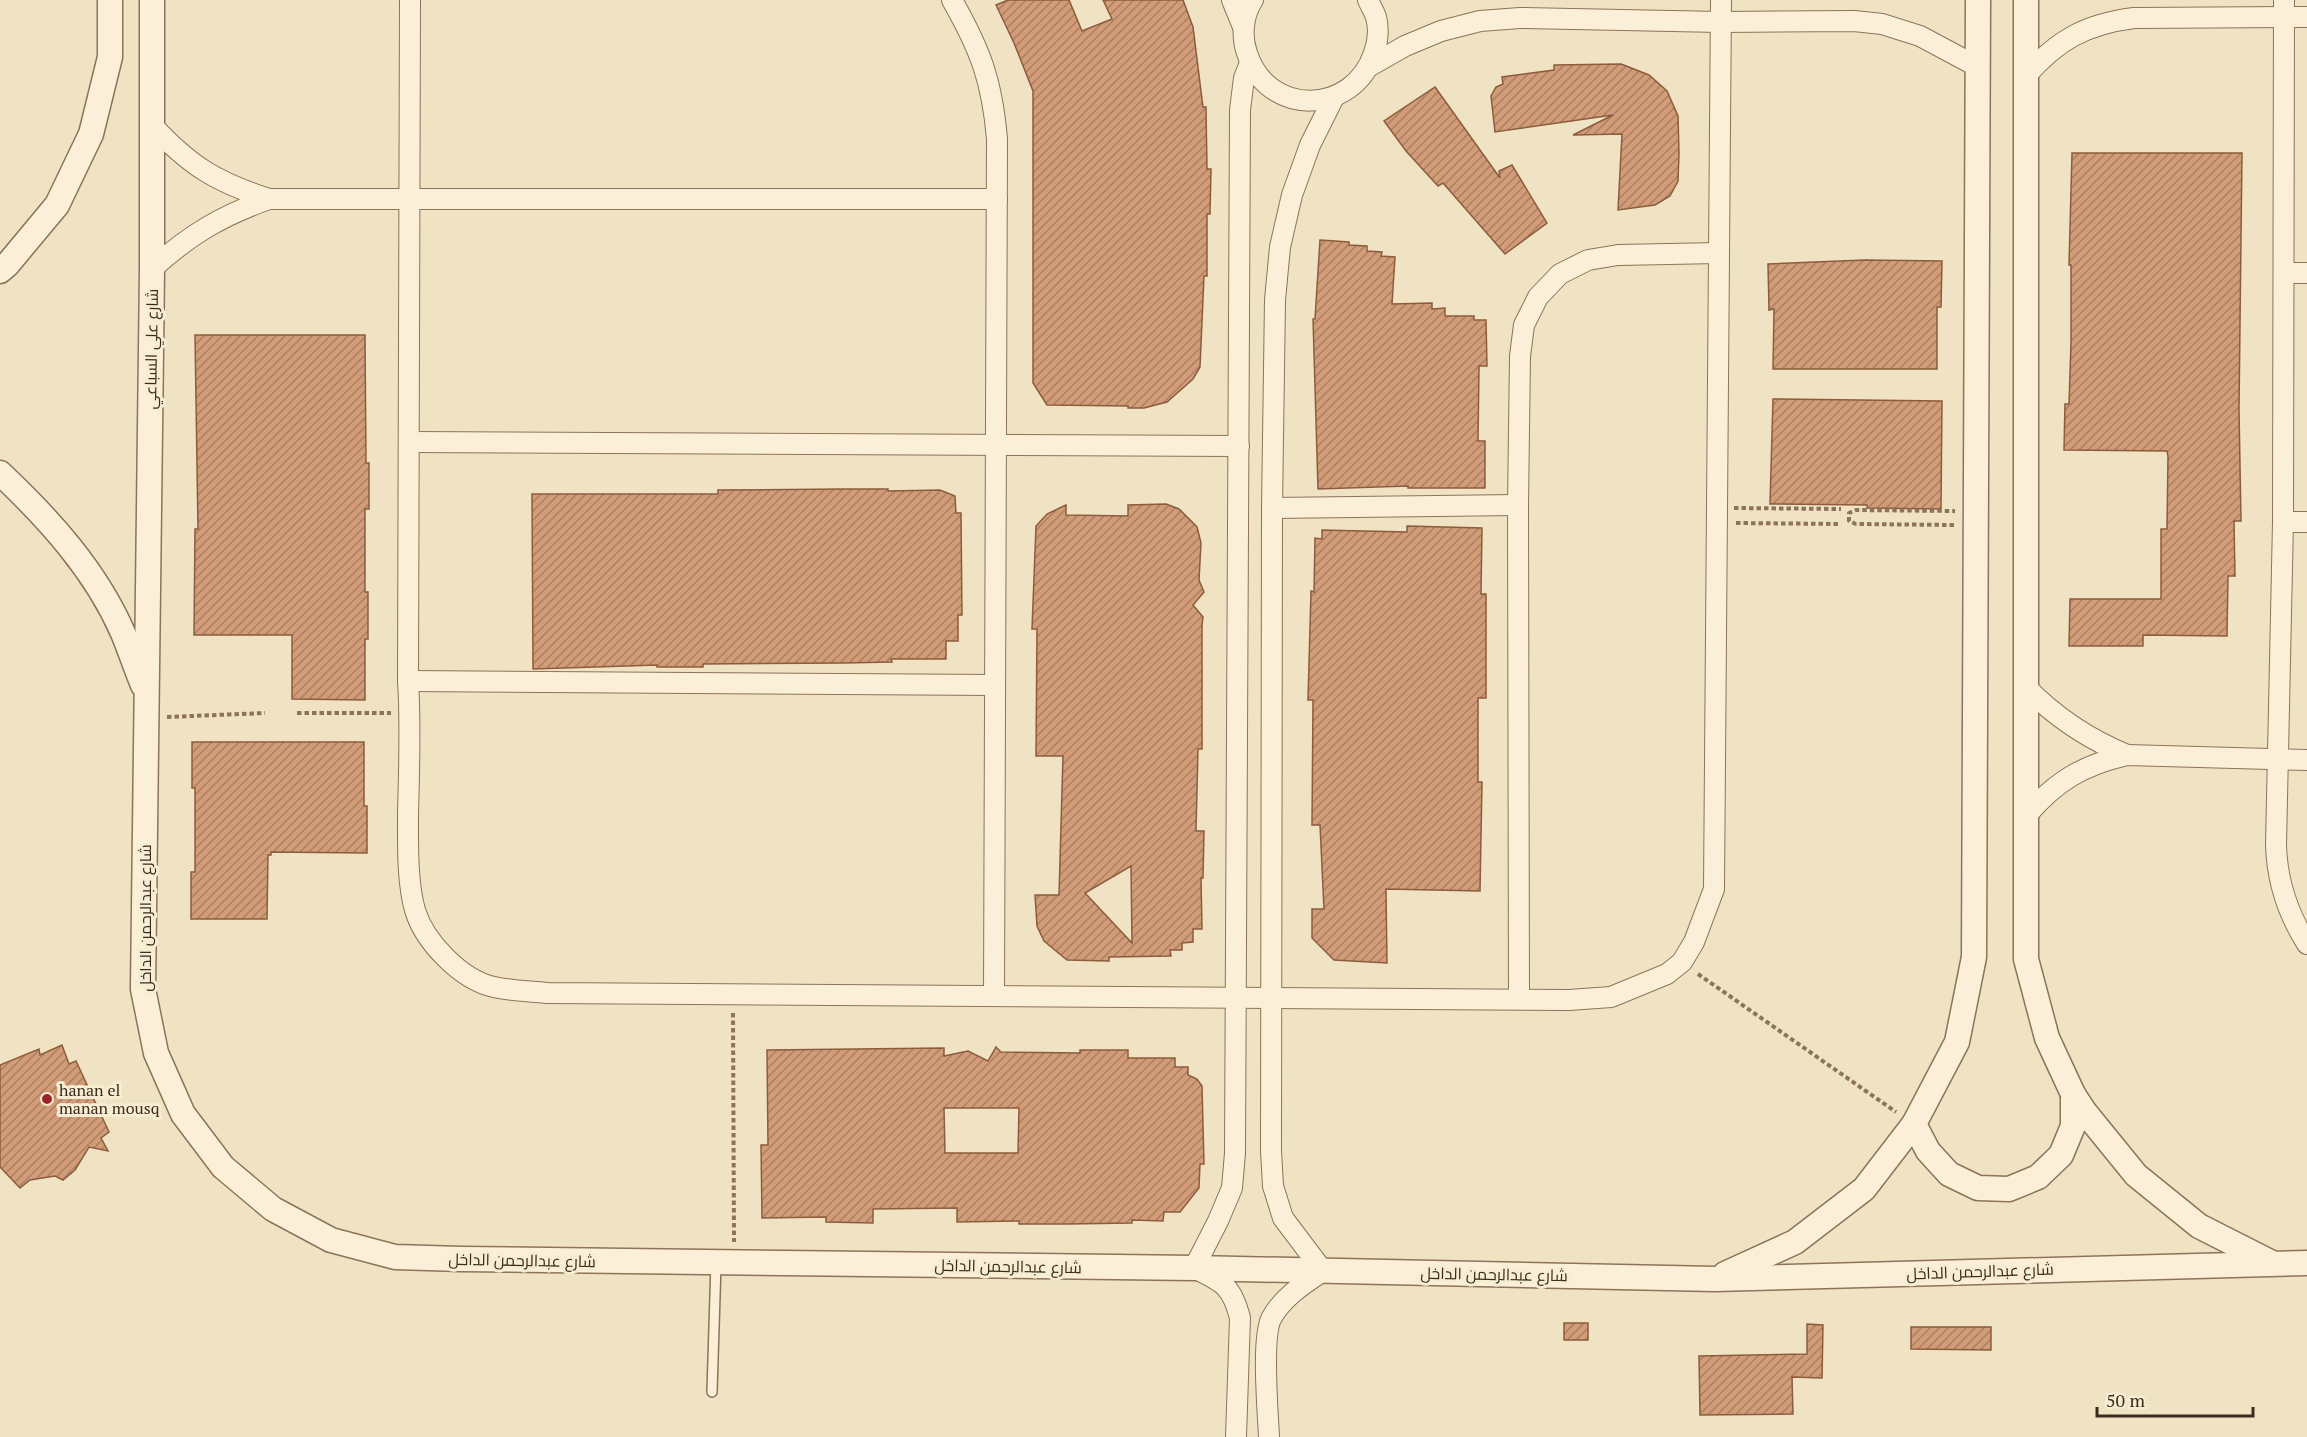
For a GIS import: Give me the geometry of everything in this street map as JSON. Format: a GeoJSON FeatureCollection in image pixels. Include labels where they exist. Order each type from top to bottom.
{"type":"FeatureCollection","features":[{"type":"Feature","properties":{"kind":"street"},"geometry":{"type":"LineString","coordinates":[[0,271],[7,266],[57,204],[91,134],[110,57],[110,0]]}},
{"type":"Feature","properties":{"kind":"street","name":"شارع علي السباعي"},"geometry":{"type":"LineString","coordinates":[[148,708],[152,0]]}},
{"type":"Feature","properties":{"kind":"street"},"geometry":{"type":"LineString","coordinates":[[410,0],[408,854],[415,910],[427,934],[445,957],[465,974],[492,987],[548,993],[1569,1000],[1611,997],[1667,974],[1682,962],[1702,925],[1714,890],[1721,0]]}},
{"type":"Feature","properties":{"kind":"street"},"geometry":{"type":"LineString","coordinates":[[952,0],[971,33],[985,67],[994,103],[998,139],[994,996]]}},
{"type":"Feature","properties":{"kind":"street"},"geometry":{"type":"LineString","coordinates":[[1232,0],[1244,27]]}},
{"type":"Feature","properties":{"kind":"street"},"geometry":{"type":"LineString","coordinates":[[1253,0],[1244,27],[1244,45],[1250,63],[1264,83],[1285,96],[1309,102],[1334,97],[1354,85],[1370,66],[1405,46],[1442,31],[1480,21],[1520,18],[1721,22],[1854,21],[1882,24],[1920,36],[1978,67]]}},
{"type":"Feature","properties":{"kind":"street"},"geometry":{"type":"LineString","coordinates":[[1368,0],[1376,17],[1378,42],[1370,66]]}},
{"type":"Feature","properties":{"kind":"street"},"geometry":{"type":"LineString","coordinates":[[1715,1278],[1795,1242],[1864,1189],[1914,1124],[1957,1042],[1974,957],[1978,0]]}},
{"type":"Feature","properties":{"kind":"street"},"geometry":{"type":"LineString","coordinates":[[2026,0],[2026,958],[2047,1038],[2073,1094],[2136,1175],[2199,1226],[2272,1263]]}},
{"type":"Feature","properties":{"kind":"street"},"geometry":{"type":"LineString","coordinates":[[2025,77],[2042,57],[2062,42],[2085,29],[2109,21],[2284,9],[2307,17]]}},
{"type":"Feature","properties":{"kind":"street"},"geometry":{"type":"LineString","coordinates":[[2284,9],[2283,522],[2276,863],[2289,910],[2307,944]]}},
{"type":"Feature","properties":{"kind":"street"},"geometry":{"type":"LineString","coordinates":[[1236,1437],[1240,1318],[1236,1299],[1221,1281],[1194,1268],[1232,1188],[1235,1153],[1240,110],[1244,78],[1250,63]]}},
{"type":"Feature","properties":{"kind":"street"},"geometry":{"type":"LineString","coordinates":[[1269,1437],[1266,1355],[1270,1319],[1294,1290],[1323,1271],[1283,1218],[1273,1186],[1272,508],[1275,300],[1280,247],[1292,195],[1310,145],[1334,97]]}},
{"type":"Feature","properties":{"kind":"street"},"geometry":{"type":"LineString","coordinates":[[152,125],[176,151],[204,172],[235,188],[269,199],[997,198]]}},
{"type":"Feature","properties":{"kind":"street"},"geometry":{"type":"LineString","coordinates":[[152,269],[177,246],[206,226],[236,210],[269,199]]}},
{"type":"Feature","properties":{"kind":"street"},"geometry":{"type":"LineString","coordinates":[[1519,999],[1518,505],[1521,356],[1524,325],[1538,297],[1560,274],[1588,260],[1618,255],[1719,253]]}},
{"type":"Feature","properties":{"kind":"street"},"geometry":{"type":"LineString","coordinates":[[2285,273],[2307,273]]}},
{"type":"Feature","properties":{"kind":"street"},"geometry":{"type":"LineString","coordinates":[[408,442],[1239,446]]}},
{"type":"Feature","properties":{"kind":"street"},"geometry":{"type":"LineString","coordinates":[[0,473],[42,513],[87,569],[122,632],[148,708]]}},
{"type":"Feature","properties":{"kind":"street"},"geometry":{"type":"LineString","coordinates":[[1272,508],[1518,505]]}},
{"type":"Feature","properties":{"kind":"street"},"geometry":{"type":"LineString","coordinates":[[2283,522],[2307,522]]}},
{"type":"Feature","properties":{"kind":"street"},"geometry":{"type":"LineString","coordinates":[[408,681],[995,685]]}},
{"type":"Feature","properties":{"kind":"street"},"geometry":{"type":"LineString","coordinates":[[2026,687],[2043,705],[2076,730],[2127,755]]}},
{"type":"Feature","properties":{"kind":"street","name":"شارع عبدالرحمن الداخل"},"geometry":{"type":"LineString","coordinates":[[148,708],[143,988],[156,1053],[183,1114],[223,1167],[273,1209],[331,1240],[395,1257],[1715,1278],[2307,1263]]}},
{"type":"Feature","properties":{"kind":"street"},"geometry":{"type":"LineString","coordinates":[[2026,816],[2048,792],[2081,770],[2104,760],[2127,755],[2307,760]]}},
{"type":"Feature","properties":{"kind":"street"},"geometry":{"type":"LineString","coordinates":[[1914,1124],[1928,1151],[1949,1174],[1978,1188],[2009,1189],[2038,1177],[2061,1155],[2073,1126],[2073,1094]]}},
{"type":"Feature","properties":{"kind":"lane"},"geometry":{"type":"LineString","coordinates":[[712,1392],[716,1263]]}},
{"type":"Feature","properties":{"kind":"path"},"geometry":{"type":"LineString","coordinates":[[1717,515],[1841,509]]}},
{"type":"Feature","properties":{"kind":"path"},"geometry":{"type":"LineString","coordinates":[[1856,510],[1976,518],[1856,524],[1848,518],[1849,513],[1856,510]]}},
{"type":"Feature","properties":{"kind":"path"},"geometry":{"type":"LineString","coordinates":[[1717,515],[1841,524]]}},
{"type":"Feature","properties":{"kind":"path"},"geometry":{"type":"LineString","coordinates":[[148,708],[265,713]]}},
{"type":"Feature","properties":{"kind":"path"},"geometry":{"type":"LineString","coordinates":[[297,713],[410,713]]}},
{"type":"Feature","properties":{"kind":"path"},"geometry":{"type":"LineString","coordinates":[[1682,962],[1914,1124]]}},
{"type":"Feature","properties":{"kind":"path"},"geometry":{"type":"LineString","coordinates":[[733,994],[734,1236]]}},
{"type":"Feature","properties":{"kind":"building"},"geometry":{"type":"Polygon","coordinates":[[[1008,0],[1069,0],[1082,31],[1112,19],[1103,0],[1183,0],[1193,27],[1203,107],[1206,107],[1207,169],[1211,169],[1210,214],[1207,214],[1207,276],[1204,276],[1200,367],[1193,379],[1167,402],[1144,408],[1047,405],[1033,383],[1033,91],[996,5],[1008,0]]]}},
{"type":"Feature","properties":{"kind":"building"},"geometry":{"type":"Polygon","coordinates":[[[1621,64],[1649,75],[1667,91],[1678,116],[1679,153],[1678,181],[1670,196],[1655,205],[1618,210],[1622,134],[1573,135],[1613,115],[1495,132],[1491,96],[1496,87],[1503,84],[1502,77],[1554,70],[1554,65],[1621,64]]]}},
{"type":"Feature","properties":{"kind":"building"},"geometry":{"type":"Polygon","coordinates":[[[1435,87],[1500,178],[1499,171],[1512,165],[1547,223],[1505,254],[1443,183],[1438,186],[1406,151],[1384,121],[1435,87]]]}},
{"type":"Feature","properties":{"kind":"building"},"geometry":{"type":"Polygon","coordinates":[[[2072,153],[2242,153],[2239,410],[2241,521],[2234,521],[2235,576],[2228,576],[2227,636],[2143,635],[2143,646],[2069,646],[2070,599],[2161,599],[2161,529],[2167,529],[2168,456],[2167,451],[2064,450],[2065,404],[2069,404],[2071,343],[2071,265],[2069,265],[2072,153]]]}},
{"type":"Feature","properties":{"kind":"building"},"geometry":{"type":"Polygon","coordinates":[[[1320,240],[1367,246],[1367,251],[1382,252],[1381,256],[1395,257],[1392,304],[1432,303],[1432,309],[1445,308],[1445,316],[1474,316],[1474,320],[1486,320],[1487,366],[1479,366],[1478,441],[1485,441],[1485,488],[1408,488],[1408,486],[1318,489],[1313,319],[1315,319],[1320,240]]]}},
{"type":"Feature","properties":{"kind":"building"},"geometry":{"type":"Polygon","coordinates":[[[1865,260],[1942,261],[1941,307],[1937,307],[1937,369],[1773,369],[1774,309],[1769,310],[1768,264],[1865,260]]]}},
{"type":"Feature","properties":{"kind":"building"},"geometry":{"type":"Polygon","coordinates":[[[195,335],[365,335],[366,463],[369,463],[369,509],[365,509],[365,592],[368,592],[368,639],[365,639],[365,700],[292,699],[292,635],[194,635],[195,529],[198,529],[195,335]]]}},
{"type":"Feature","properties":{"kind":"building"},"geometry":{"type":"Polygon","coordinates":[[[1773,399],[1942,401],[1941,509],[1867,508],[1867,505],[1770,504],[1773,399]]]}},
{"type":"Feature","properties":{"kind":"building"},"geometry":{"type":"Polygon","coordinates":[[[888,489],[888,491],[940,490],[955,496],[956,513],[961,513],[962,615],[958,615],[958,641],[946,641],[946,659],[891,659],[892,662],[844,663],[703,664],[703,667],[657,667],[657,665],[533,669],[532,494],[718,494],[718,490],[888,489]]]}},
{"type":"Feature","properties":{"kind":"building"},"geometry":{"type":"Polygon","coordinates":[[[1166,504],[1179,509],[1197,527],[1201,543],[1199,580],[1204,592],[1193,605],[1203,617],[1202,749],[1198,749],[1196,831],[1204,831],[1203,878],[1201,878],[1202,929],[1193,929],[1193,942],[1182,943],[1182,950],[1170,950],[1171,956],[1109,957],[1109,961],[1067,960],[1044,941],[1037,926],[1035,895],[1059,895],[1063,756],[1036,756],[1037,629],[1032,629],[1036,526],[1047,514],[1066,505],[1066,515],[1128,516],[1128,505],[1166,504]],[[1131,866],[1085,893],[1132,943],[1131,866]]]}},
{"type":"Feature","properties":{"kind":"building"},"geometry":{"type":"Polygon","coordinates":[[[1407,526],[1482,528],[1481,594],[1486,594],[1486,698],[1478,698],[1478,782],[1482,782],[1480,891],[1386,889],[1387,963],[1334,960],[1312,938],[1312,909],[1324,909],[1320,825],[1312,825],[1313,700],[1308,700],[1315,538],[1322,539],[1322,530],[1407,532],[1407,526]]]}},
{"type":"Feature","properties":{"kind":"building"},"geometry":{"type":"Polygon","coordinates":[[[192,742],[364,742],[367,853],[271,852],[271,855],[268,855],[267,919],[191,919],[191,872],[195,872],[195,788],[192,788],[192,742]]]}},
{"type":"Feature","properties":{"kind":"building","name":"hanan el manan mousq"},"geometry":{"type":"Polygon","coordinates":[[[62,1045],[69,1064],[76,1061],[109,1132],[101,1138],[108,1151],[89,1147],[75,1170],[63,1180],[55,1176],[30,1180],[20,1188],[0,1167],[0,1065],[39,1049],[40,1055],[62,1045]]]}},
{"type":"Feature","properties":{"kind":"building"},"geometry":{"type":"Polygon","coordinates":[[[996,1047],[1001,1052],[1080,1053],[1080,1050],[1128,1050],[1128,1058],[1175,1058],[1175,1067],[1188,1067],[1188,1075],[1197,1079],[1202,1086],[1204,1164],[1200,1164],[1199,1188],[1180,1212],[1164,1212],[1163,1221],[1132,1220],[1132,1223],[1067,1224],[1019,1224],[1019,1221],[957,1222],[957,1208],[873,1209],[873,1223],[826,1222],[826,1217],[762,1218],[761,1145],[768,1145],[767,1050],[944,1048],[944,1056],[968,1051],[988,1061],[996,1047]],[[944,1108],[945,1153],[1018,1153],[1019,1108],[944,1108]]]}},
{"type":"Feature","properties":{"kind":"building"},"geometry":{"type":"Polygon","coordinates":[[[1564,1323],[1588,1323],[1588,1340],[1564,1340],[1564,1323]]]}},
{"type":"Feature","properties":{"kind":"building"},"geometry":{"type":"Polygon","coordinates":[[[1807,1324],[1823,1325],[1822,1378],[1792,1377],[1793,1414],[1700,1415],[1699,1356],[1807,1354],[1807,1324]]]}},
{"type":"Feature","properties":{"kind":"building"},"geometry":{"type":"Polygon","coordinates":[[[1911,1327],[1991,1327],[1991,1350],[1911,1349],[1911,1327]]]}},
{"type":"Feature","properties":{"kind":"place","name":"hanan el manan mousq"},"geometry":{"type":"Point","coordinates":[47,1099]}}]}
